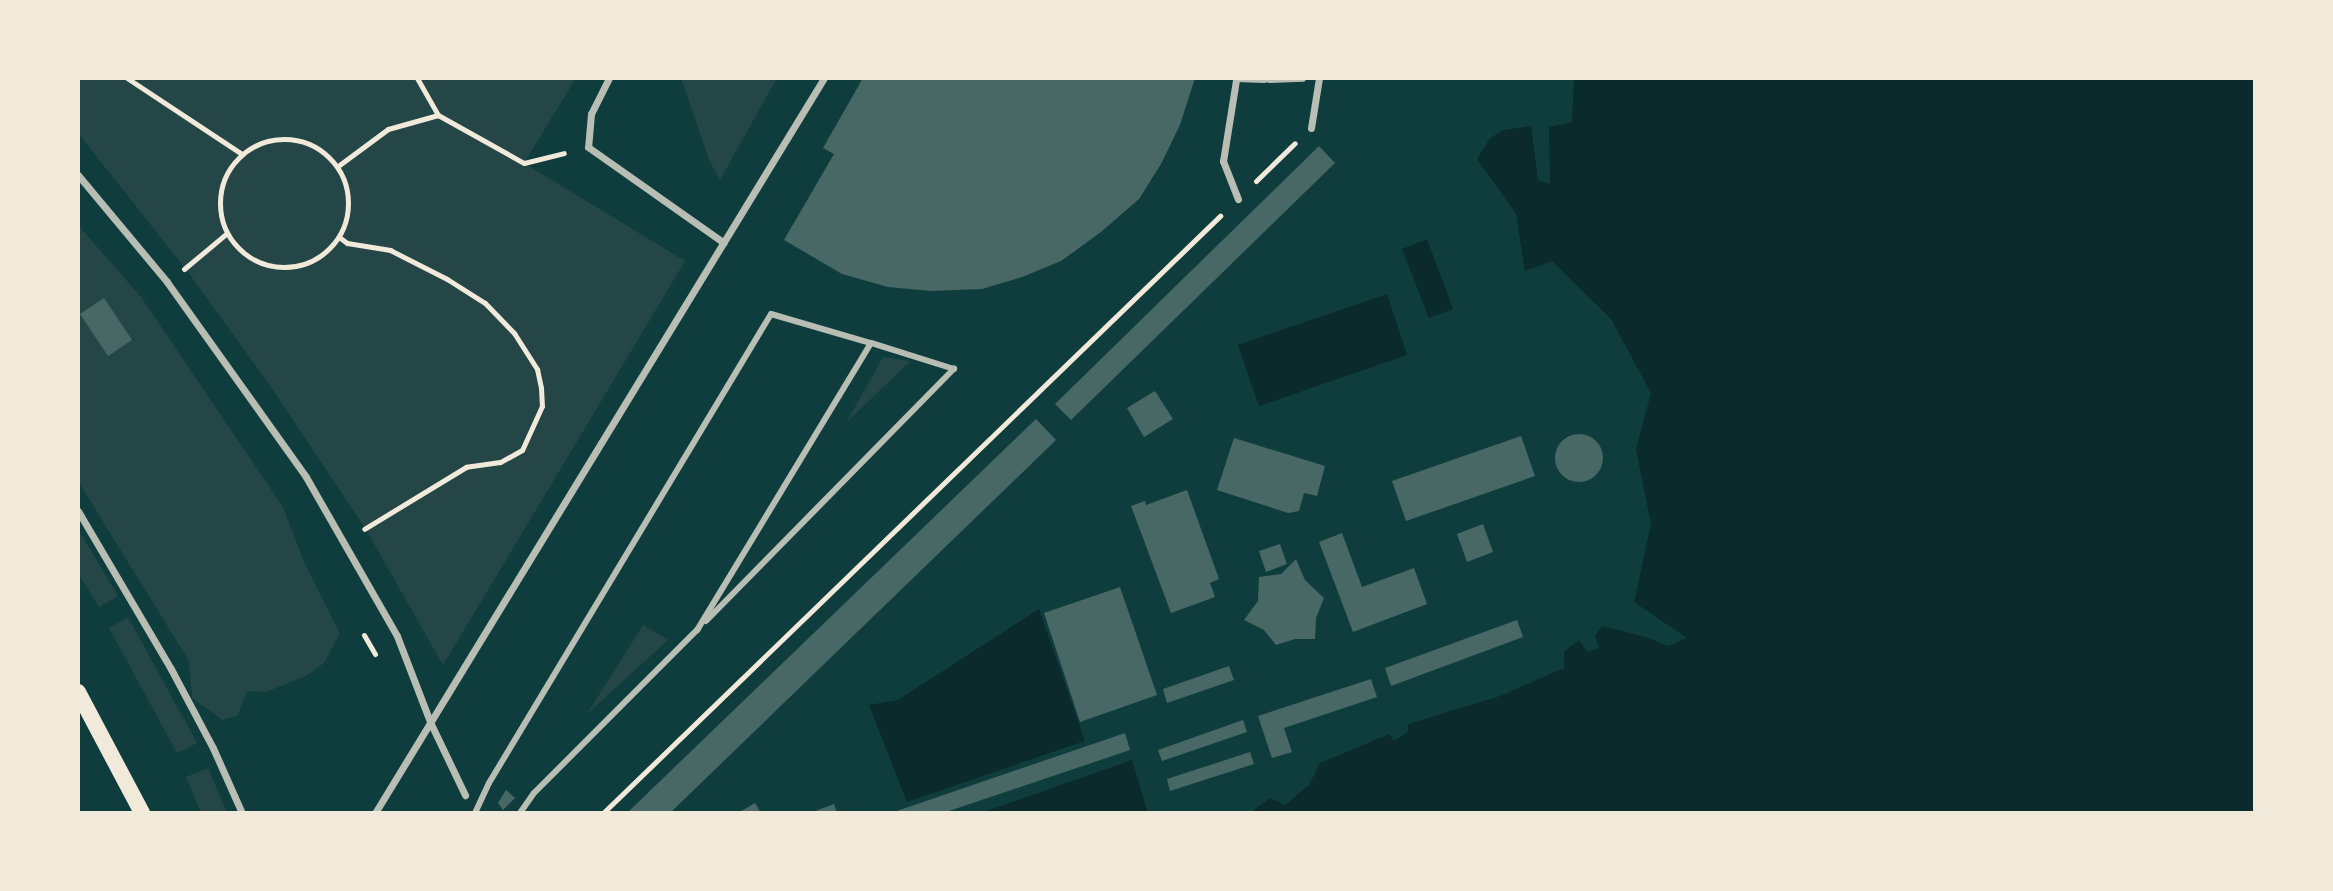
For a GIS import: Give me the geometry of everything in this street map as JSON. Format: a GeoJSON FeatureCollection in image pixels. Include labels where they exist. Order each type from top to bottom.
{"type":"FeatureCollection","features":[{"type":"Feature","properties":{"kind":"main road"},"geometry":{"type":"LineString","coordinates":[[78,692],[142,813]]}},
{"type":"Feature","properties":{"kind":"street"},"geometry":{"type":"LineString","coordinates":[[609,78],[591,114],[588,147],[724,243]]}},
{"type":"Feature","properties":{"kind":"street"},"geometry":{"type":"LineString","coordinates":[[375,813],[824,78]]}},
{"type":"Feature","properties":{"kind":"street"},"geometry":{"type":"LineString","coordinates":[[1238,199],[1223,161],[1236,79],[1302,78]]}},
{"type":"Feature","properties":{"kind":"street"},"geometry":{"type":"LineString","coordinates":[[1311,128],[1319,78]]}},
{"type":"Feature","properties":{"kind":"street"},"geometry":{"type":"LineString","coordinates":[[78,175],[167,282],[298,465],[397,636],[431,724],[465,795]]}},
{"type":"Feature","properties":{"kind":"street"},"geometry":{"type":"LineString","coordinates":[[78,511],[171,669],[213,748],[242,813]]}},
{"type":"Feature","properties":{"kind":"lane"},"geometry":{"type":"LineString","coordinates":[[475,813],[489,783],[771,314],[954,369],[543,783],[520,813]]}},
{"type":"Feature","properties":{"kind":"lane"},"geometry":{"type":"LineString","coordinates":[[697,630],[871,343]]}},
{"type":"Feature","properties":{"kind":"path"},"geometry":{"type":"LineString","coordinates":[[127,78],[242,154]]}},
{"type":"Feature","properties":{"kind":"path"},"geometry":{"type":"LineString","coordinates":[[417,78],[438,115],[524,163],[588,147]]}},
{"type":"Feature","properties":{"kind":"path"},"geometry":{"type":"LineString","coordinates":[[338,166],[388,129],[438,115]]}},
{"type":"Feature","properties":{"kind":"path"},"geometry":{"type":"LineString","coordinates":[[281,138],[303,141],[322,151],[338,166],[349,201],[347,220],[339,237],[326,252],[310,263],[291,268],[253,260],[227,233],[219,199],[231,167],[242,154],[260,143],[281,138]]}},
{"type":"Feature","properties":{"kind":"path"},"geometry":{"type":"LineString","coordinates":[[603,813],[1272,166]]}},
{"type":"Feature","properties":{"kind":"path"},"geometry":{"type":"LineString","coordinates":[[167,282],[227,233]]}},
{"type":"Feature","properties":{"kind":"path"},"geometry":{"type":"LineString","coordinates":[[339,237],[347,243],[390,250],[447,279],[485,303],[514,333],[537,369],[542,406],[522,450],[500,462],[466,467],[389,511],[344,543]]}},
{"type":"Feature","properties":{"kind":"shaded area"},"geometry":{"type":"Polygon","coordinates":[[[78,78],[576,78],[524,163],[685,261],[443,665],[365,528],[271,387],[185,268],[78,133],[78,78]]]}},
{"type":"Feature","properties":{"kind":"shaded area"},"geometry":{"type":"Polygon","coordinates":[[[681,78],[777,78],[720,180],[709,160],[681,78]]]}},
{"type":"Feature","properties":{"kind":"shaded area"},"geometry":{"type":"Polygon","coordinates":[[[1574,78],[2255,78],[2255,813],[1250,813],[1270,798],[1285,805],[1309,785],[1320,763],[1389,734],[1394,741],[1408,732],[1408,724],[1500,696],[1564,668],[1564,652],[1579,640],[1588,652],[1599,648],[1595,636],[1602,626],[1668,646],[1687,638],[1634,602],[1651,524],[1636,449],[1651,393],[1611,319],[1552,261],[1525,271],[1516,214],[1477,159],[1490,138],[1504,130],[1531,126],[1538,180],[1550,184],[1549,127],[1572,122],[1574,78]]]}},
{"type":"Feature","properties":{"kind":"shaded area"},"geometry":{"type":"Polygon","coordinates":[[[78,225],[141,297],[283,507],[304,562],[340,633],[324,663],[306,676],[266,692],[247,691],[238,715],[223,720],[192,698],[189,661],[78,481],[78,225]]]}},
{"type":"Feature","properties":{"kind":"shaded area"},"geometry":{"type":"Polygon","coordinates":[[[1427,239],[1453,309],[1429,318],[1402,249],[1427,239]]]}},
{"type":"Feature","properties":{"kind":"shaded area"},"geometry":{"type":"Polygon","coordinates":[[[1387,294],[1407,355],[1259,406],[1238,345],[1387,294]]]}},
{"type":"Feature","properties":{"kind":"shaded area"},"geometry":{"type":"Polygon","coordinates":[[[883,357],[910,361],[846,423],[883,357]]]}},
{"type":"Feature","properties":{"kind":"shaded area"},"geometry":{"type":"Polygon","coordinates":[[[78,529],[118,596],[99,607],[78,573],[78,529]]]}},
{"type":"Feature","properties":{"kind":"shaded area"},"geometry":{"type":"Polygon","coordinates":[[[1039,609],[1085,741],[907,802],[869,705],[898,700],[1039,609]]]}},
{"type":"Feature","properties":{"kind":"shaded area"},"geometry":{"type":"Polygon","coordinates":[[[128,617],[197,743],[177,753],[109,628],[128,617]]]}},
{"type":"Feature","properties":{"kind":"shaded area"},"geometry":{"type":"Polygon","coordinates":[[[643,625],[668,640],[587,714],[643,625]]]}},
{"type":"Feature","properties":{"kind":"shaded area"},"geometry":{"type":"Polygon","coordinates":[[[1132,760],[1148,813],[981,813],[1132,760]]]}},
{"type":"Feature","properties":{"kind":"shaded area"},"geometry":{"type":"Polygon","coordinates":[[[208,768],[227,813],[201,813],[186,777],[208,768]]]}},
{"type":"Feature","properties":{"kind":"building"},"geometry":{"type":"Polygon","coordinates":[[[863,78],[1195,78],[1180,125],[1161,164],[1139,199],[1101,232],[1061,261],[1022,277],[982,289],[931,291],[888,287],[842,274],[784,240],[834,154],[823,148],[863,78]]]}},
{"type":"Feature","properties":{"kind":"building"},"geometry":{"type":"Polygon","coordinates":[[[1319,146],[1335,163],[1071,420],[1055,404],[1319,146]]]}},
{"type":"Feature","properties":{"kind":"building"},"geometry":{"type":"Polygon","coordinates":[[[104,298],[132,340],[108,356],[80,314],[104,298]]]}},
{"type":"Feature","properties":{"kind":"building"},"geometry":{"type":"Polygon","coordinates":[[[1155,391],[1173,419],[1144,437],[1127,408],[1155,391]]]}},
{"type":"Feature","properties":{"kind":"building"},"geometry":{"type":"Polygon","coordinates":[[[1036,419],[1056,440],[670,813],[627,813],[1036,419]]]}},
{"type":"Feature","properties":{"kind":"building"},"geometry":{"type":"Polygon","coordinates":[[[1579,434],[1596,441],[1603,458],[1596,475],[1579,482],[1562,475],[1555,458],[1562,441],[1579,434]]]}},
{"type":"Feature","properties":{"kind":"building"},"geometry":{"type":"Polygon","coordinates":[[[1521,436],[1535,476],[1406,521],[1392,481],[1521,436]]]}},
{"type":"Feature","properties":{"kind":"building"},"geometry":{"type":"Polygon","coordinates":[[[1234,438],[1325,466],[1317,496],[1304,493],[1299,511],[1288,513],[1217,490],[1234,438]]]}},
{"type":"Feature","properties":{"kind":"building"},"geometry":{"type":"Polygon","coordinates":[[[1187,490],[1219,579],[1210,583],[1215,597],[1171,613],[1131,506],[1145,501],[1146,505],[1187,490]]]}},
{"type":"Feature","properties":{"kind":"building"},"geometry":{"type":"Polygon","coordinates":[[[1483,524],[1493,552],[1467,562],[1457,534],[1483,524]]]}},
{"type":"Feature","properties":{"kind":"building"},"geometry":{"type":"Polygon","coordinates":[[[1342,533],[1362,587],[1414,568],[1427,604],[1353,632],[1319,542],[1342,533]]]}},
{"type":"Feature","properties":{"kind":"building"},"geometry":{"type":"Polygon","coordinates":[[[1280,544],[1287,564],[1266,572],[1259,551],[1280,544]]]}},
{"type":"Feature","properties":{"kind":"building"},"geometry":{"type":"Polygon","coordinates":[[[1296,559],[1305,580],[1324,598],[1316,618],[1315,639],[1295,639],[1276,645],[1264,630],[1244,620],[1258,601],[1259,577],[1281,574],[1296,559]]]}},
{"type":"Feature","properties":{"kind":"building"},"geometry":{"type":"Polygon","coordinates":[[[1120,587],[1157,695],[1080,722],[1044,613],[1120,587]]]}},
{"type":"Feature","properties":{"kind":"building"},"geometry":{"type":"Polygon","coordinates":[[[1517,620],[1523,637],[1391,686],[1385,668],[1517,620]]]}},
{"type":"Feature","properties":{"kind":"building"},"geometry":{"type":"Polygon","coordinates":[[[1229,666],[1234,680],[1167,703],[1163,689],[1229,666]]]}},
{"type":"Feature","properties":{"kind":"building"},"geometry":{"type":"Polygon","coordinates":[[[1371,679],[1377,697],[1284,728],[1292,752],[1272,758],[1258,716],[1371,679]]]}},
{"type":"Feature","properties":{"kind":"building"},"geometry":{"type":"Polygon","coordinates":[[[1243,720],[1247,732],[1162,761],[1158,750],[1243,720]]]}},
{"type":"Feature","properties":{"kind":"building"},"geometry":{"type":"Polygon","coordinates":[[[1125,733],[1130,750],[943,813],[891,813],[1125,733]]]}},
{"type":"Feature","properties":{"kind":"building"},"geometry":{"type":"Polygon","coordinates":[[[1250,752],[1254,764],[1170,791],[1167,779],[1250,752]]]}},
{"type":"Feature","properties":{"kind":"building"},"geometry":{"type":"Polygon","coordinates":[[[506,790],[515,798],[503,810],[498,803],[506,790]]]}},
{"type":"Feature","properties":{"kind":"building"},"geometry":{"type":"Polygon","coordinates":[[[755,803],[761,813],[738,813],[755,803]]]}},
{"type":"Feature","properties":{"kind":"building"},"geometry":{"type":"Polygon","coordinates":[[[834,804],[837,813],[810,813],[834,804]]]}}]}
